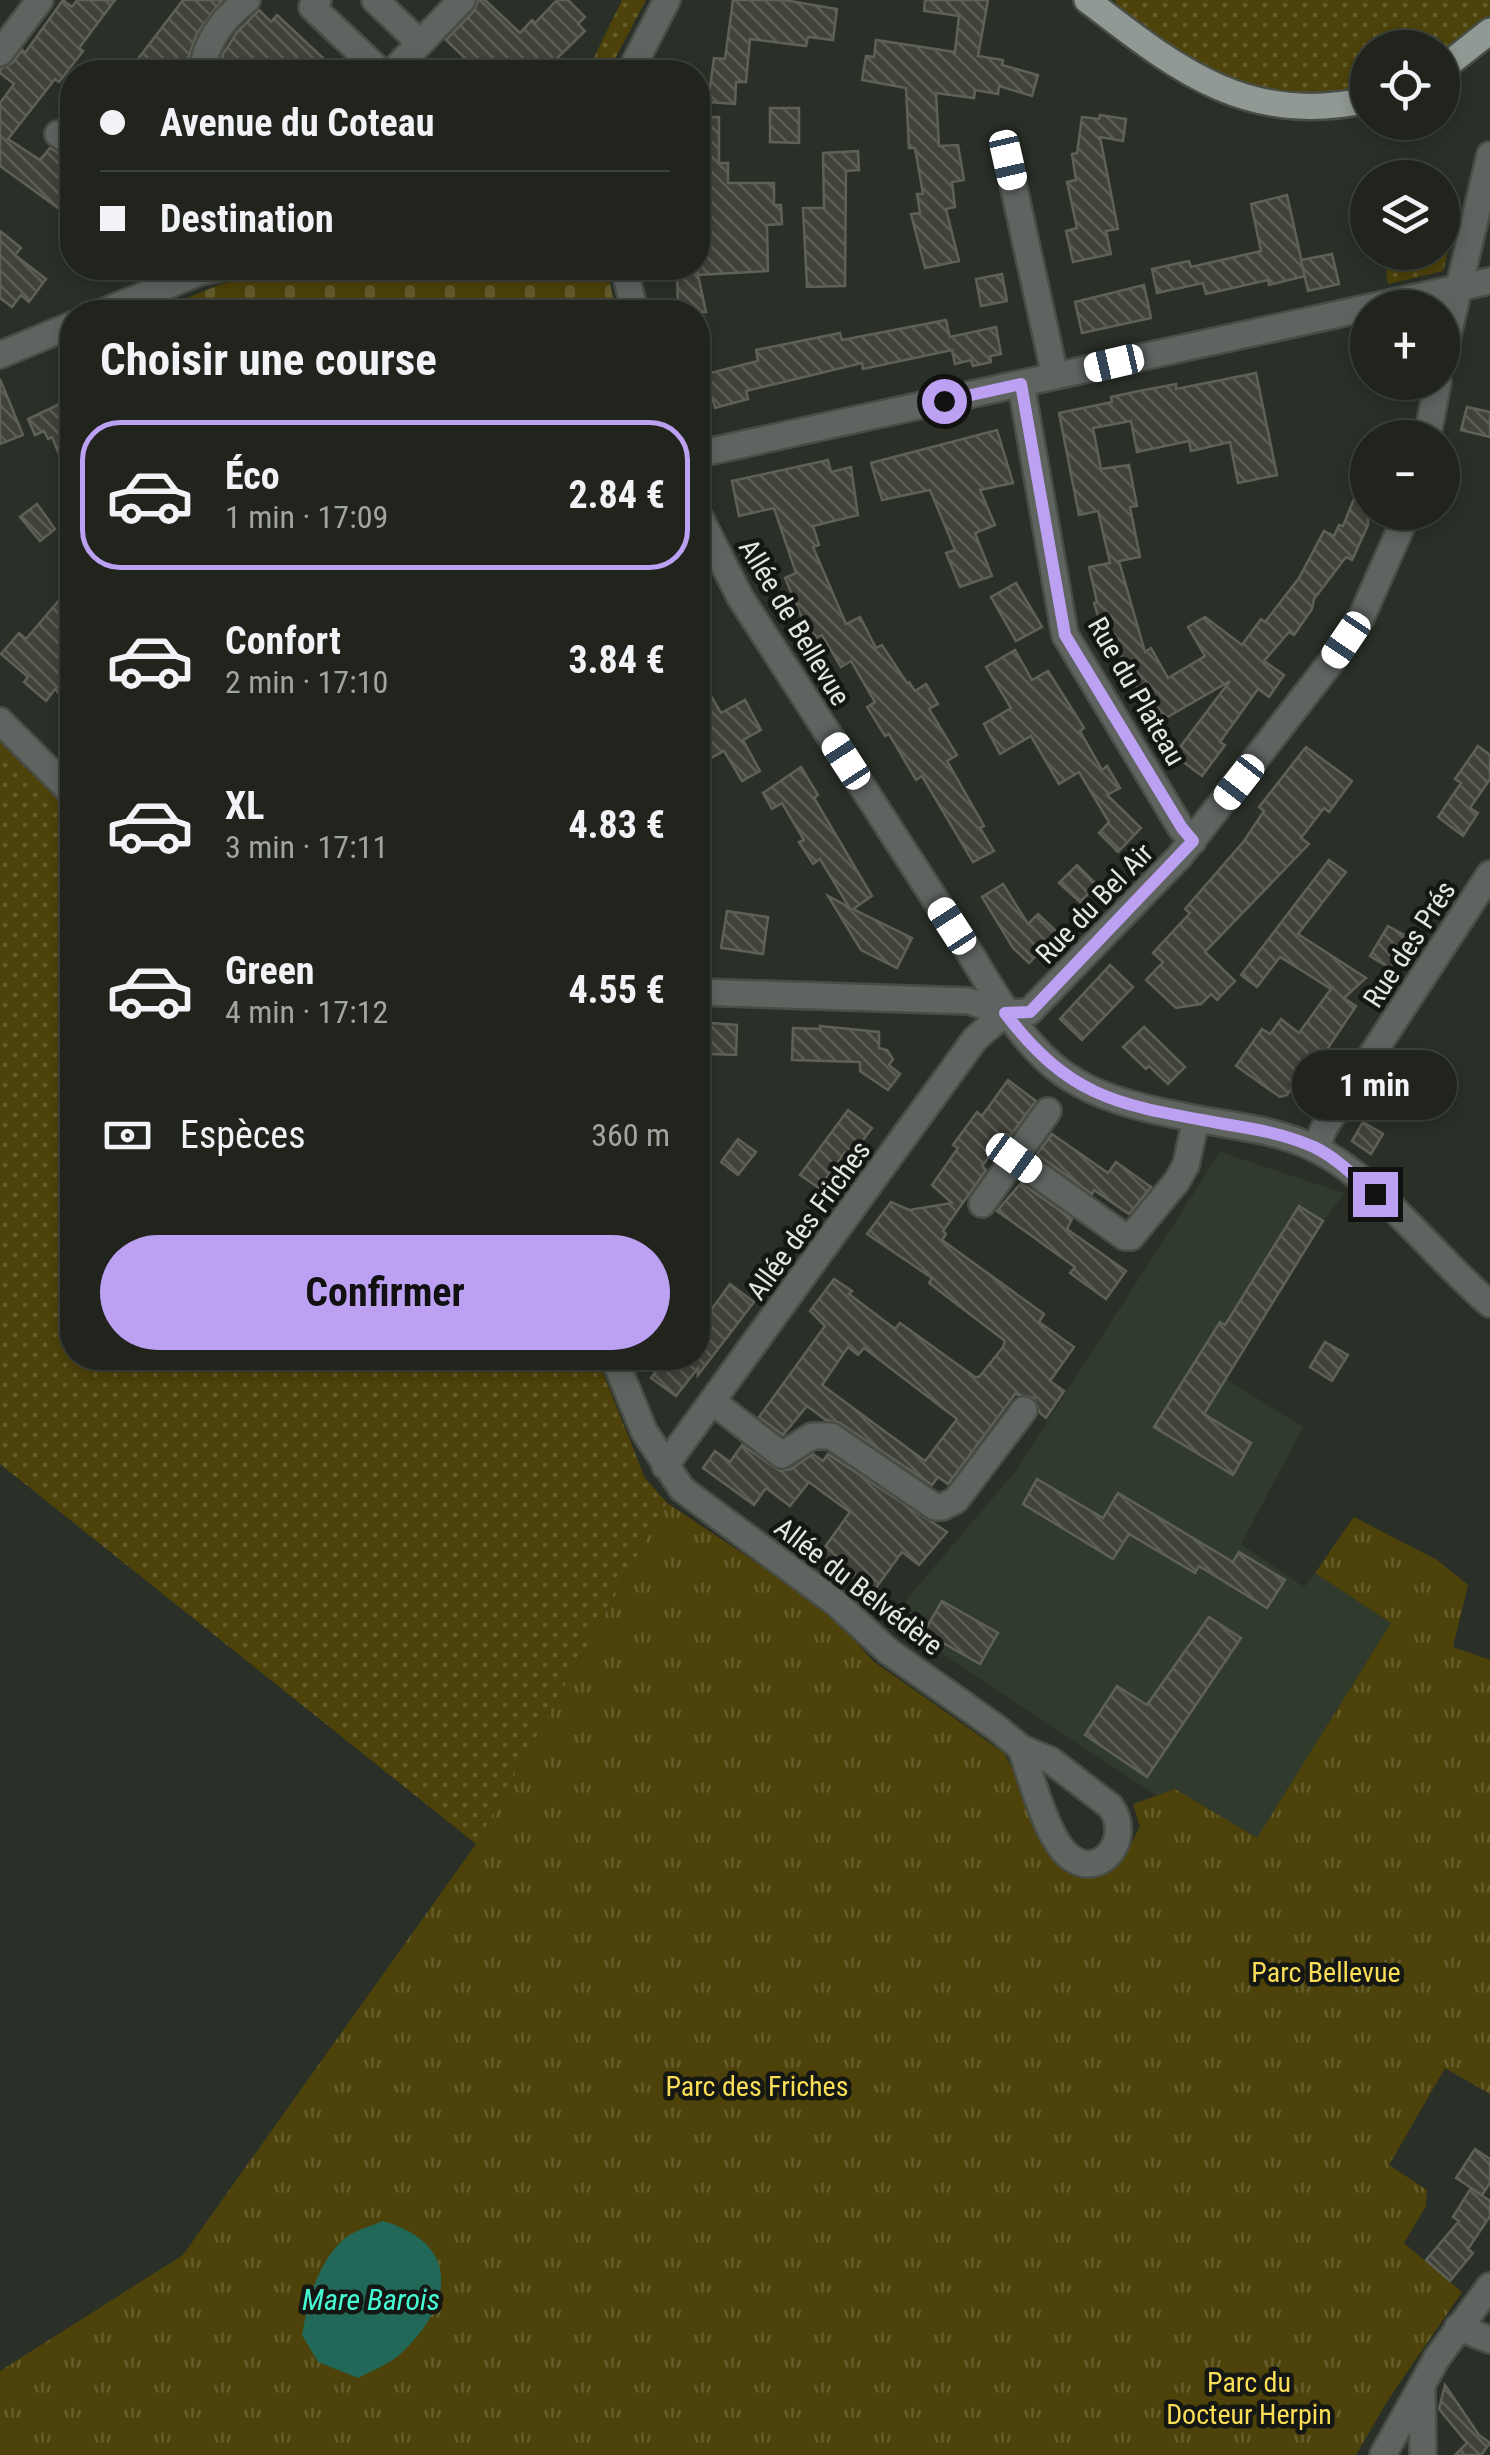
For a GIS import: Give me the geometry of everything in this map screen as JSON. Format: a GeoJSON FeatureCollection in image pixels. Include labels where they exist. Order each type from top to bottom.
{"type":"FeatureCollection","features":[{"type":"Feature","properties":{"kind":"main road"},"geometry":{"type":"LineString","coordinates":[[1087,0],[1220,91],[1266,102],[1308,106],[1350,102]]}},
{"type":"Feature","properties":{"kind":"main road"},"geometry":{"type":"LineString","coordinates":[[1460,55],[1490,31]]}},
{"type":"Feature","properties":{"kind":"street"},"geometry":{"type":"LineString","coordinates":[[0,54],[40,0]]}},
{"type":"Feature","properties":{"kind":"street"},"geometry":{"type":"LineString","coordinates":[[205,60],[207,49],[223,23],[247,0]]}},
{"type":"Feature","properties":{"kind":"street"},"geometry":{"type":"LineString","coordinates":[[318,0],[312,7],[368,60]]}},
{"type":"Feature","properties":{"kind":"street"},"geometry":{"type":"LineString","coordinates":[[375,0],[420,44]]}},
{"type":"Feature","properties":{"kind":"street"},"geometry":{"type":"LineString","coordinates":[[404,60],[462,0]]}},
{"type":"Feature","properties":{"kind":"street"},"geometry":{"type":"LineString","coordinates":[[636,60],[667,0]]}},
{"type":"Feature","properties":{"kind":"street"},"geometry":{"type":"LineString","coordinates":[[1458,288],[1490,155]]}},
{"type":"Feature","properties":{"kind":"street"},"geometry":{"type":"LineString","coordinates":[[1008,160],[1055,376]]}},
{"type":"Feature","properties":{"kind":"street"},"geometry":{"type":"LineString","coordinates":[[131,300],[179,280]]}},
{"type":"Feature","properties":{"kind":"street"},"geometry":{"type":"LineString","coordinates":[[710,451],[1490,281]]}},
{"type":"Feature","properties":{"kind":"street"},"geometry":{"type":"LineString","coordinates":[[0,355],[60,330]]}},
{"type":"Feature","properties":{"kind":"street","name":"Rue du Plateau"},"geometry":{"type":"LineString","coordinates":[[1021,384],[1065,635],[1193,841]]}},
{"type":"Feature","properties":{"kind":"street","name":"Rue du Bel Air"},"geometry":{"type":"LineString","coordinates":[[1005,1013],[1030,1012],[1193,841],[1361,618],[1400,530]]}},
{"type":"Feature","properties":{"kind":"street","name":"Allée de Bellevue"},"geometry":{"type":"LineString","coordinates":[[710,538],[740,597],[1024,1038],[1076,1083],[1132,1106],[1266,1131],[1316,1148],[1375,1194],[1490,1304]]}},
{"type":"Feature","properties":{"kind":"street"},"geometry":{"type":"LineString","coordinates":[[0,720],[60,780]]}},
{"type":"Feature","properties":{"kind":"street","name":"Rue des Prés"},"geometry":{"type":"LineString","coordinates":[[1316,1148],[1324,1128],[1490,874]]}},
{"type":"Feature","properties":{"kind":"street"},"geometry":{"type":"LineString","coordinates":[[710,992],[969,1001],[1005,1013]]}},
{"type":"Feature","properties":{"kind":"street","name":"Allée des Friches"},"geometry":{"type":"LineString","coordinates":[[664,1466],[975,1038],[1005,1013]]}},
{"type":"Feature","properties":{"kind":"street"},"geometry":{"type":"LineString","coordinates":[[982,1204],[1048,1111]]}},
{"type":"Feature","properties":{"kind":"street"},"geometry":{"type":"LineString","coordinates":[[1014,1158],[1131,1238],[1177,1182],[1186,1165],[1196,1118]]}},
{"type":"Feature","properties":{"kind":"street","name":"Allée du Belvédère"},"geometry":{"type":"LineString","coordinates":[[619,1370],[644,1431],[682,1488],[836,1603],[888,1651],[1020,1748],[1050,1760],[1110,1806],[1117,1815],[1119,1834],[1118,1844],[1107,1856],[1089,1862],[1068,1856],[1052,1828],[1020,1748]]}},
{"type":"Feature","properties":{"kind":"street"},"geometry":{"type":"LineString","coordinates":[[713,1402],[775,1452],[788,1454],[802,1440],[831,1436],[928,1505],[942,1508],[956,1500],[1024,1410]]}},
{"type":"Feature","properties":{"kind":"street"},"geometry":{"type":"LineString","coordinates":[[1382,2455],[1458,2327],[1490,2286]]}},
{"type":"Feature","properties":{"kind":"street"},"geometry":{"type":"LineString","coordinates":[[1458,2327],[1490,2340]]}},
{"type":"Feature","properties":{"kind":"street"},"geometry":{"type":"LineString","coordinates":[[1422,2384],[1422,2455]]}},
{"type":"Feature","properties":{"kind":"shaded area"},"geometry":{"type":"Polygon","coordinates":[[[1220,1152],[1344,1193],[1226,1379],[1303,1427],[1241,1544],[1304,1587],[1315,1573],[1391,1623],[1257,1838],[1175,1789],[1157,1796],[890,1619],[1015,1472],[1220,1152]]]}},
{"type":"Feature","properties":{"kind":"green space"},"geometry":{"type":"Polygon","coordinates":[[[622,0],[646,0],[614,60],[593,60],[622,0]]]}},
{"type":"Feature","properties":{"kind":"green space"},"geometry":{"type":"Polygon","coordinates":[[[1115,0],[1490,0],[1490,31],[1460,55],[1460,30],[1350,30],[1350,100],[1266,102],[1133,35],[1115,0]]]}},
{"type":"Feature","properties":{"kind":"green space"},"geometry":{"type":"Polygon","coordinates":[[[1387,270],[1443,270],[1388,284],[1387,270]]]}},
{"type":"Feature","properties":{"kind":"green space"},"geometry":{"type":"Polygon","coordinates":[[[240,280],[609,280],[614,300],[182,300],[240,280]]]}},
{"type":"Feature","properties":{"kind":"green space"},"geometry":{"type":"Polygon","coordinates":[[[0,742],[60,802],[60,1370],[602,1370],[645,1478],[667,1503],[476,1844],[0,1464],[0,742]]]}},
{"type":"Feature","properties":{"kind":"green space","name":"Parc des Friches"},"geometry":{"type":"Polygon","coordinates":[[[667,1503],[829,1611],[873,1661],[1004,1753],[1024,1790],[1041,1835],[1060,1865],[1088,1875],[1122,1860],[1140,1827],[1133,1804],[1175,1789],[1257,1838],[1391,1623],[1315,1573],[1354,1517],[1437,1560],[1468,1585],[1453,1647],[1490,1660],[1490,2094],[1445,2068],[1389,2165],[1427,2190],[1426,2206],[1404,2243],[1462,2292],[1386,2403],[1356,2455],[0,2455],[0,2371],[183,2255],[476,1844],[667,1503]]]}},
{"type":"Feature","properties":{"kind":"water","name":"Mare Barois"},"geometry":{"type":"Polygon","coordinates":[[[383,2221],[409,2231],[427,2245],[437,2261],[441,2279],[439,2298],[431,2317],[399,2355],[358,2378],[318,2362],[302,2335],[311,2296],[327,2259],[349,2235],[383,2221]]]}},
{"type":"Feature","properties":{"kind":"building"},"geometry":{"type":"Polygon","coordinates":[[[63,0],[72,7],[77,0],[115,0],[79,48],[83,51],[76,60],[60,60],[60,81],[55,79],[8,139],[40,160],[50,148],[60,154],[60,209],[0,166],[0,103],[14,84],[0,69],[12,63],[22,50],[25,53],[63,0]]]}},
{"type":"Feature","properties":{"kind":"building"},"geometry":{"type":"Polygon","coordinates":[[[183,0],[222,0],[197,33],[187,60],[137,60],[183,0]]]}},
{"type":"Feature","properties":{"kind":"building"},"geometry":{"type":"Polygon","coordinates":[[[478,0],[485,0],[520,33],[557,0],[568,0],[585,17],[578,24],[585,31],[555,60],[467,60],[446,40],[474,11],[478,0]]]}},
{"type":"Feature","properties":{"kind":"building"},"geometry":{"type":"Polygon","coordinates":[[[733,0],[784,0],[837,9],[833,40],[808,37],[806,46],[750,39],[746,82],[736,82],[735,104],[710,102],[714,58],[725,59],[733,0]]]}},
{"type":"Feature","properties":{"kind":"building"},"geometry":{"type":"Polygon","coordinates":[[[925,0],[988,0],[978,56],[1003,60],[1002,65],[1038,75],[1032,96],[999,86],[998,94],[975,90],[974,98],[936,93],[939,146],[958,145],[964,180],[952,182],[955,207],[946,209],[959,261],[925,268],[911,214],[920,213],[917,194],[923,194],[915,148],[909,148],[906,88],[862,80],[866,56],[874,57],[876,40],[955,52],[959,16],[924,11],[925,0]]]}},
{"type":"Feature","properties":{"kind":"building"},"geometry":{"type":"Polygon","coordinates":[[[259,10],[271,22],[277,15],[325,60],[221,60],[237,32],[259,10]]]}},
{"type":"Feature","properties":{"kind":"building"},"geometry":{"type":"Polygon","coordinates":[[[770,108],[799,108],[799,143],[770,142],[770,108]]]}},
{"type":"Feature","properties":{"kind":"building"},"geometry":{"type":"Polygon","coordinates":[[[1100,115],[1126,119],[1123,141],[1100,137],[1118,229],[1106,231],[1111,254],[1073,262],[1066,231],[1077,228],[1067,182],[1076,180],[1072,154],[1077,153],[1082,117],[1099,119],[1100,115]]]}},
{"type":"Feature","properties":{"kind":"building"},"geometry":{"type":"Polygon","coordinates":[[[710,117],[719,117],[719,163],[728,163],[728,183],[774,183],[774,205],[781,205],[782,224],[767,225],[768,271],[710,274],[710,117]]]}},
{"type":"Feature","properties":{"kind":"building"},"geometry":{"type":"Polygon","coordinates":[[[858,151],[859,170],[846,171],[845,286],[807,287],[803,208],[824,208],[823,153],[858,151]]]}},
{"type":"Feature","properties":{"kind":"building"},"geometry":{"type":"Polygon","coordinates":[[[1287,195],[1305,276],[1206,294],[1203,283],[1157,293],[1152,269],[1189,261],[1191,267],[1261,251],[1251,204],[1287,195]]]}},
{"type":"Feature","properties":{"kind":"building"},"geometry":{"type":"Polygon","coordinates":[[[0,231],[21,248],[15,255],[46,279],[29,302],[21,295],[12,307],[0,298],[0,231]]]}},
{"type":"Feature","properties":{"kind":"building"},"geometry":{"type":"Polygon","coordinates":[[[1332,254],[1339,284],[1308,291],[1301,260],[1332,254]]]}},
{"type":"Feature","properties":{"kind":"building"},"geometry":{"type":"Polygon","coordinates":[[[1002,274],[1007,301],[981,306],[976,279],[1002,274]]]}},
{"type":"Feature","properties":{"kind":"building"},"geometry":{"type":"Polygon","coordinates":[[[677,280],[699,280],[703,300],[678,300],[677,280]]]}},
{"type":"Feature","properties":{"kind":"building"},"geometry":{"type":"Polygon","coordinates":[[[1144,285],[1151,318],[1082,333],[1075,302],[1144,285]]]}},
{"type":"Feature","properties":{"kind":"building"},"geometry":{"type":"Polygon","coordinates":[[[946,320],[950,337],[996,327],[1001,354],[990,356],[991,362],[973,366],[971,360],[955,364],[952,350],[863,369],[862,363],[746,391],[748,399],[715,408],[710,401],[710,373],[758,361],[756,350],[840,333],[842,340],[946,320]]]}},
{"type":"Feature","properties":{"kind":"building"},"geometry":{"type":"Polygon","coordinates":[[[1256,373],[1277,475],[1238,483],[1230,442],[1191,451],[1189,441],[1137,452],[1131,421],[1093,428],[1101,469],[1129,465],[1137,506],[1130,507],[1140,557],[1119,561],[1145,652],[1151,648],[1168,678],[1205,656],[1188,627],[1205,617],[1242,645],[1299,578],[1324,531],[1334,536],[1350,509],[1350,530],[1366,530],[1352,560],[1346,557],[1314,599],[1312,609],[1294,635],[1289,632],[1264,661],[1284,675],[1269,697],[1258,689],[1220,742],[1225,745],[1202,776],[1174,755],[1230,681],[1157,723],[1107,634],[1104,635],[1089,567],[1110,563],[1098,511],[1079,515],[1059,413],[1112,402],[1111,397],[1139,391],[1176,384],[1176,389],[1256,373]]]}},
{"type":"Feature","properties":{"kind":"building"},"geometry":{"type":"Polygon","coordinates":[[[0,379],[23,435],[0,444],[0,379]]]}},
{"type":"Feature","properties":{"kind":"building"},"geometry":{"type":"Polygon","coordinates":[[[60,404],[60,457],[52,437],[48,439],[44,431],[35,435],[28,419],[60,404]]]}},
{"type":"Feature","properties":{"kind":"building"},"geometry":{"type":"Polygon","coordinates":[[[1467,407],[1490,412],[1490,437],[1461,430],[1467,407]]]}},
{"type":"Feature","properties":{"kind":"building"},"geometry":{"type":"Polygon","coordinates":[[[997,430],[1013,483],[980,490],[995,525],[975,533],[992,576],[960,587],[946,553],[955,550],[930,490],[882,500],[871,463],[997,430]]]}},
{"type":"Feature","properties":{"kind":"building"},"geometry":{"type":"Polygon","coordinates":[[[828,460],[831,472],[851,467],[858,515],[813,526],[819,545],[813,547],[846,624],[860,617],[876,648],[882,645],[907,683],[915,691],[926,684],[938,704],[929,709],[957,755],[947,761],[994,851],[973,862],[922,776],[916,780],[889,734],[885,736],[867,707],[875,702],[851,661],[841,667],[822,635],[811,640],[785,578],[796,573],[774,508],[739,516],[732,481],[828,460]]]}},
{"type":"Feature","properties":{"kind":"building"},"geometry":{"type":"Polygon","coordinates":[[[37,504],[55,529],[40,541],[20,517],[37,504]]]}},
{"type":"Feature","properties":{"kind":"building"},"geometry":{"type":"Polygon","coordinates":[[[1016,583],[1042,627],[1016,641],[991,597],[1016,583]]]}},
{"type":"Feature","properties":{"kind":"building"},"geometry":{"type":"Polygon","coordinates":[[[60,599],[60,695],[55,689],[46,701],[24,682],[28,677],[1,654],[19,633],[26,639],[60,599]]]}},
{"type":"Feature","properties":{"kind":"building"},"geometry":{"type":"Polygon","coordinates":[[[1015,650],[1032,680],[1048,671],[1084,728],[1080,731],[1102,770],[1107,766],[1120,788],[1107,795],[1141,828],[1118,852],[1099,833],[1109,822],[1079,772],[1059,784],[1031,736],[1000,754],[984,724],[1011,708],[986,667],[1015,650]]]}},
{"type":"Feature","properties":{"kind":"building"},"geometry":{"type":"Polygon","coordinates":[[[710,694],[721,713],[745,700],[761,730],[743,740],[760,771],[742,781],[724,751],[710,759],[710,694]]]}},
{"type":"Feature","properties":{"kind":"building"},"geometry":{"type":"Polygon","coordinates":[[[1478,746],[1490,755],[1490,779],[1470,808],[1478,813],[1463,836],[1438,817],[1461,783],[1455,779],[1478,746]]]}},
{"type":"Feature","properties":{"kind":"building"},"geometry":{"type":"Polygon","coordinates":[[[1306,747],[1352,781],[1329,812],[1324,808],[1301,838],[1309,844],[1205,952],[1235,981],[1217,1000],[1211,994],[1201,1004],[1176,1008],[1146,980],[1163,962],[1153,953],[1190,913],[1185,909],[1244,841],[1264,811],[1259,807],[1306,747]]]}},
{"type":"Feature","properties":{"kind":"building"},"geometry":{"type":"Polygon","coordinates":[[[801,767],[818,795],[814,798],[872,896],[853,909],[912,938],[897,968],[861,950],[828,896],[849,907],[820,859],[813,864],[782,803],[772,809],[763,793],[801,767]]]}},
{"type":"Feature","properties":{"kind":"building"},"geometry":{"type":"Polygon","coordinates":[[[1329,860],[1346,872],[1298,934],[1366,978],[1344,998],[1356,1006],[1326,1051],[1323,1049],[1317,1059],[1313,1057],[1287,1095],[1280,1097],[1236,1066],[1262,1029],[1270,1034],[1281,1019],[1299,1033],[1331,989],[1280,957],[1257,987],[1241,975],[1329,860]]]}},
{"type":"Feature","properties":{"kind":"building"},"geometry":{"type":"Polygon","coordinates":[[[1077,865],[1097,885],[1080,902],[1059,883],[1077,865]]]}},
{"type":"Feature","properties":{"kind":"building"},"geometry":{"type":"Polygon","coordinates":[[[1003,884],[1028,924],[1038,914],[1058,933],[1029,963],[1013,948],[982,897],[1003,884]]]}},
{"type":"Feature","properties":{"kind":"building"},"geometry":{"type":"Polygon","coordinates":[[[727,911],[768,917],[763,954],[721,948],[727,911]]]}},
{"type":"Feature","properties":{"kind":"building"},"geometry":{"type":"Polygon","coordinates":[[[1388,926],[1406,936],[1402,942],[1405,945],[1390,968],[1370,956],[1388,926]]]}},
{"type":"Feature","properties":{"kind":"building"},"geometry":{"type":"Polygon","coordinates":[[[1110,965],[1133,987],[1082,1040],[1060,1019],[1110,965]]]}},
{"type":"Feature","properties":{"kind":"building"},"geometry":{"type":"Polygon","coordinates":[[[711,1023],[737,1025],[736,1055],[710,1054],[711,1023]]]}},
{"type":"Feature","properties":{"kind":"building"},"geometry":{"type":"Polygon","coordinates":[[[820,1026],[879,1032],[879,1048],[887,1050],[893,1059],[889,1065],[900,1074],[888,1090],[860,1071],[860,1062],[792,1060],[793,1028],[820,1026]]]}},
{"type":"Feature","properties":{"kind":"building"},"geometry":{"type":"Polygon","coordinates":[[[1144,1027],[1185,1067],[1168,1084],[1123,1047],[1144,1027]]]}},
{"type":"Feature","properties":{"kind":"building"},"geometry":{"type":"Polygon","coordinates":[[[1008,1080],[1036,1101],[982,1166],[986,1170],[943,1231],[946,1234],[942,1240],[1044,1314],[1039,1322],[1074,1347],[1050,1381],[1064,1391],[1046,1418],[1034,1398],[1015,1394],[948,1484],[938,1477],[932,1485],[840,1423],[826,1420],[807,1406],[783,1435],[759,1417],[825,1326],[810,1311],[834,1279],[895,1329],[900,1323],[975,1377],[1003,1347],[1005,1341],[929,1283],[932,1278],[867,1234],[891,1202],[909,1210],[952,1203],[932,1185],[958,1148],[953,1145],[977,1112],[982,1116],[1008,1080]],[[848,1347],[822,1385],[925,1461],[957,1419],[864,1348],[858,1355],[848,1347]]]}},
{"type":"Feature","properties":{"kind":"building"},"geometry":{"type":"Polygon","coordinates":[[[848,1110],[872,1128],[851,1156],[845,1152],[819,1188],[800,1175],[848,1110]]]}},
{"type":"Feature","properties":{"kind":"building"},"geometry":{"type":"Polygon","coordinates":[[[1363,1122],[1383,1134],[1371,1154],[1352,1141],[1363,1122]]]}},
{"type":"Feature","properties":{"kind":"building"},"geometry":{"type":"Polygon","coordinates":[[[1052,1134],[1108,1173],[1116,1162],[1151,1187],[1129,1214],[1094,1190],[1092,1194],[1037,1154],[1052,1134]]]}},
{"type":"Feature","properties":{"kind":"building"},"geometry":{"type":"Polygon","coordinates":[[[738,1139],[756,1152],[738,1175],[721,1162],[738,1139]]]}},
{"type":"Feature","properties":{"kind":"building"},"geometry":{"type":"Polygon","coordinates":[[[1021,1183],[1072,1219],[1067,1229],[1126,1271],[1106,1299],[1070,1273],[1075,1267],[997,1211],[1021,1183]]]}},
{"type":"Feature","properties":{"kind":"building"},"geometry":{"type":"Polygon","coordinates":[[[1299,1206],[1323,1221],[1204,1414],[1251,1443],[1233,1475],[1154,1427],[1220,1322],[1225,1325],[1299,1206]]]}},
{"type":"Feature","properties":{"kind":"building"},"geometry":{"type":"Polygon","coordinates":[[[730,1284],[754,1302],[710,1359],[710,1312],[730,1284]]]}},
{"type":"Feature","properties":{"kind":"building"},"geometry":{"type":"Polygon","coordinates":[[[1325,1342],[1348,1355],[1332,1381],[1310,1367],[1325,1342]]]}},
{"type":"Feature","properties":{"kind":"building"},"geometry":{"type":"Polygon","coordinates":[[[657,1370],[696,1370],[676,1396],[651,1378],[657,1370]]]}},
{"type":"Feature","properties":{"kind":"building"},"geometry":{"type":"Polygon","coordinates":[[[742,1445],[780,1471],[791,1469],[813,1454],[823,1461],[828,1454],[947,1532],[919,1565],[902,1552],[873,1592],[820,1554],[850,1512],[809,1482],[790,1506],[766,1488],[754,1505],[703,1468],[715,1451],[730,1462],[742,1445]]]}},
{"type":"Feature","properties":{"kind":"building"},"geometry":{"type":"Polygon","coordinates":[[[1037,1479],[1103,1518],[1118,1493],[1233,1562],[1239,1552],[1285,1580],[1267,1608],[1199,1566],[1195,1573],[1129,1534],[1113,1559],[1023,1504],[1037,1479]]]}},
{"type":"Feature","properties":{"kind":"building"},"geometry":{"type":"Polygon","coordinates":[[[942,1601],[998,1633],[980,1664],[924,1632],[942,1601]]]}},
{"type":"Feature","properties":{"kind":"building"},"geometry":{"type":"Polygon","coordinates":[[[1209,1617],[1241,1638],[1147,1777],[1085,1735],[1117,1686],[1147,1705],[1209,1617]]]}},
{"type":"Feature","properties":{"kind":"building"},"geometry":{"type":"Polygon","coordinates":[[[1475,2149],[1490,2159],[1490,2183],[1482,2195],[1456,2178],[1475,2149]]]}},
{"type":"Feature","properties":{"kind":"building"},"geometry":{"type":"Polygon","coordinates":[[[1471,2188],[1490,2201],[1490,2216],[1468,2249],[1473,2253],[1450,2281],[1426,2260],[1459,2221],[1453,2217],[1471,2188]]]}},
{"type":"Feature","properties":{"kind":"building"},"geometry":{"type":"Polygon","coordinates":[[[1445,2385],[1479,2435],[1490,2443],[1481,2455],[1455,2455],[1467,2443],[1439,2409],[1445,2385]]]}},
{"type":"Feature","properties":{"kind":"route"},"geometry":{"type":"LineString","coordinates":[[944,401],[1021,384],[1065,635],[1193,841],[1030,1012],[1005,1013],[1057,1070],[1091,1091],[1132,1106],[1281,1135],[1316,1148],[1375,1194]]}},
{"type":"Feature","properties":{"kind":"park label","name":"Parc Bellevue"},"geometry":{"type":"Point","coordinates":[1326,1972]}},
{"type":"Feature","properties":{"kind":"park label","name":"Parc du Docteur Herpin"},"geometry":{"type":"Point","coordinates":[1249,2398]}}]}
